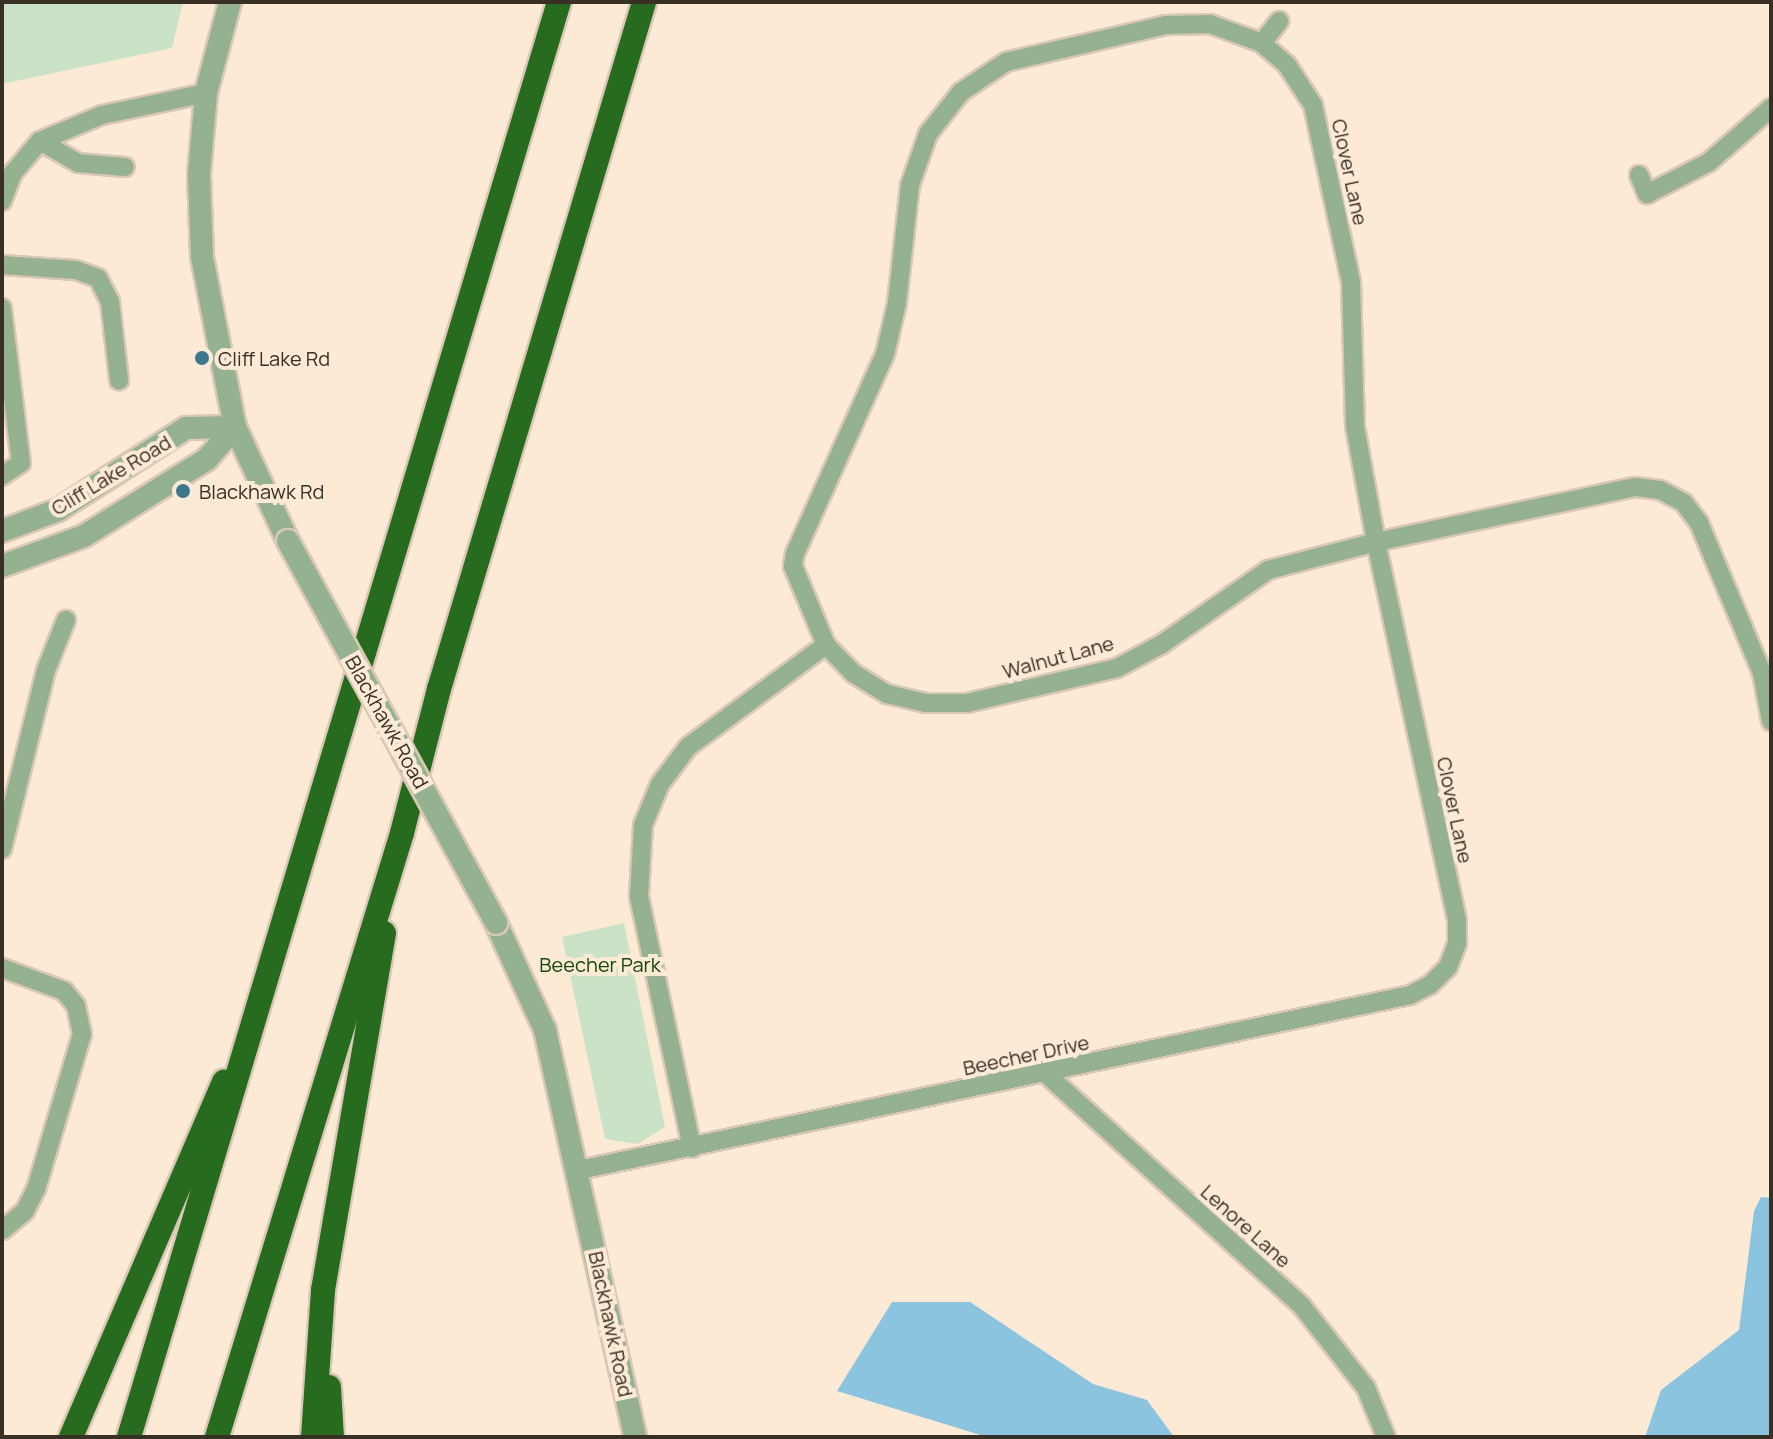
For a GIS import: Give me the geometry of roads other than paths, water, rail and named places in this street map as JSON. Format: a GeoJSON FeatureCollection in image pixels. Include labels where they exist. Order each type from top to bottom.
{"type":"FeatureCollection","features":[{"type":"Feature","properties":{"kind":"highway"},"geometry":{"type":"LineString","coordinates":[[129,1437],[272,970],[559,2]]}},
{"type":"Feature","properties":{"kind":"highway"},"geometry":{"type":"LineString","coordinates":[[217,1437],[402,833],[439,689],[644,2]]}},
{"type":"Feature","properties":{"kind":"highway"},"geometry":{"type":"LineString","coordinates":[[313,1437],[323,1290],[402,833]]}},
{"type":"Feature","properties":{"kind":"highway"},"geometry":{"type":"LineString","coordinates":[[71,1437],[272,970]]}},
{"type":"Feature","properties":{"kind":"highway"},"geometry":{"type":"LineString","coordinates":[[323,1290],[332,1437]]}},
{"type":"Feature","properties":{"kind":"street","name":"Blackhawk Road"},"geometry":{"type":"LineString","coordinates":[[230,2],[206,93],[199,175],[202,257],[235,427],[288,541],[496,923],[545,1030],[579,1170],[635,1437]]}},
{"type":"Feature","properties":{"kind":"street"},"geometry":{"type":"LineString","coordinates":[[1262,43],[1279,21]]}},
{"type":"Feature","properties":{"kind":"street","name":"Clover Lane"},"geometry":{"type":"LineString","coordinates":[[826,645],[793,566],[795,553],[885,354],[897,303],[910,185],[928,134],[961,92],[1006,62],[1166,25],[1210,24],[1262,43],[1287,65],[1313,105],[1351,282],[1355,426],[1376,542],[1457,920],[1457,943]]}},
{"type":"Feature","properties":{"kind":"street"},"geometry":{"type":"LineString","coordinates":[[2,201],[13,173],[40,141],[102,115],[206,93]]}},
{"type":"Feature","properties":{"kind":"street"},"geometry":{"type":"LineString","coordinates":[[1639,175],[1647,194],[1709,162],[1771,108]]}},
{"type":"Feature","properties":{"kind":"street"},"geometry":{"type":"LineString","coordinates":[[40,141],[78,163],[125,167]]}},
{"type":"Feature","properties":{"kind":"street"},"geometry":{"type":"LineString","coordinates":[[2,265],[76,270],[98,278],[110,302],[119,380]]}},
{"type":"Feature","properties":{"kind":"street"},"geometry":{"type":"LineString","coordinates":[[2,308],[7,373],[21,463],[2,476]]}},
{"type":"Feature","properties":{"kind":"street","name":"Cliff Lake Road"},"geometry":{"type":"LineString","coordinates":[[2,531],[58,510],[186,428],[235,427]]}},
{"type":"Feature","properties":{"kind":"street","name":"Cliff Lake Road"},"geometry":{"type":"LineString","coordinates":[[2,566],[84,536],[207,459],[235,427]]}},
{"type":"Feature","properties":{"kind":"street","name":"Walnut Lane"},"geometry":{"type":"LineString","coordinates":[[826,645],[853,673],[887,694],[925,703],[967,703],[1117,668],[1162,644],[1268,570],[1376,542],[1635,487],[1660,490],[1684,503],[1699,523],[1762,673],[1771,721]]}},
{"type":"Feature","properties":{"kind":"street"},"geometry":{"type":"LineString","coordinates":[[2,849],[46,670],[66,620]]}},
{"type":"Feature","properties":{"kind":"street"},"geometry":{"type":"LineString","coordinates":[[692,1148],[639,896],[643,825],[660,784],[688,747],[826,645]]}},
{"type":"Feature","properties":{"kind":"street","name":"Beecher Drive"},"geometry":{"type":"LineString","coordinates":[[579,1170],[1410,995],[1430,985],[1448,967],[1457,943]]}},
{"type":"Feature","properties":{"kind":"street"},"geometry":{"type":"LineString","coordinates":[[2,968],[64,991],[82,1025],[36,1189],[25,1211],[2,1230]]}},
{"type":"Feature","properties":{"kind":"street","name":"Lenore Lane"},"geometry":{"type":"LineString","coordinates":[[1045,1073],[1301,1305],[1366,1388],[1386,1437]]}},
{"type":"Feature","properties":{"kind":"water"},"geometry":{"type":"Polygon","coordinates":[[[1761,1197],[1771,1198],[1771,1437],[1645,1437],[1661,1390],[1739,1330],[1754,1211],[1761,1197]]]}},
{"type":"Feature","properties":{"kind":"water"},"geometry":{"type":"Polygon","coordinates":[[[892,1302],[970,1302],[1093,1384],[1147,1400],[1174,1437],[987,1437],[837,1391],[892,1302]]]}},
{"type":"Feature","properties":{"kind":"place","name":"Cliff Lake Rd"},"geometry":{"type":"Point","coordinates":[202,358]}},
{"type":"Feature","properties":{"kind":"place","name":"Blackhawk Rd"},"geometry":{"type":"Point","coordinates":[183,491]}},
{"type":"Feature","properties":{"kind":"park label","name":"Beecher Park"},"geometry":{"type":"Point","coordinates":[600,964]}}]}
